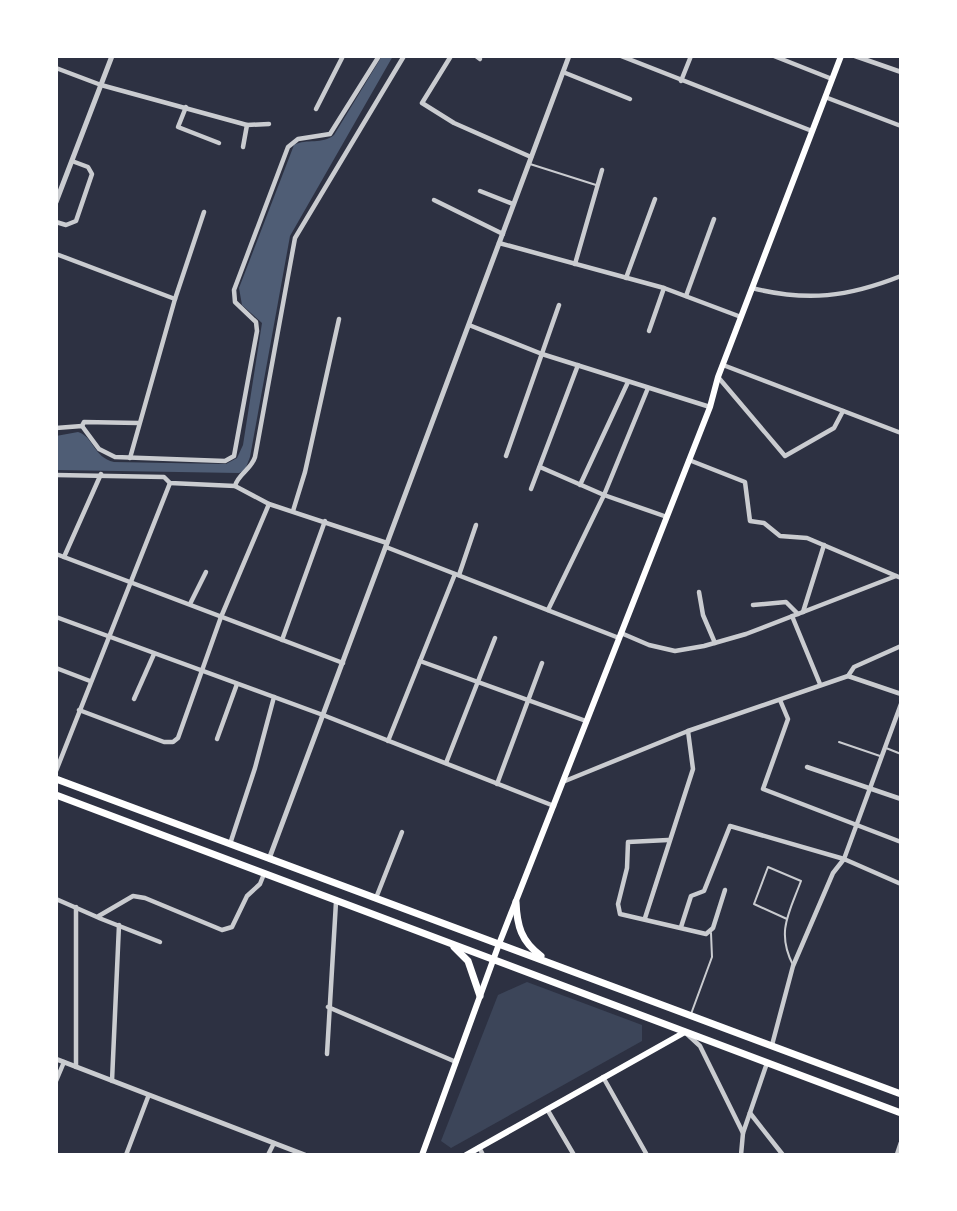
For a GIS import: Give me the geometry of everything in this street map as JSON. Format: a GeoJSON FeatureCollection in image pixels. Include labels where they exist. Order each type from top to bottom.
{"type":"FeatureCollection","features":[{"type":"Feature","properties":{"kind":"main road"},"geometry":{"type":"LineString","coordinates":[[422,1155],[499,944],[710,407],[718,377],[841,56]]}},
{"type":"Feature","properties":{"kind":"main road"},"geometry":{"type":"LineString","coordinates":[[56,779],[901,1094]]}},
{"type":"Feature","properties":{"kind":"main road"},"geometry":{"type":"LineString","coordinates":[[56,795],[901,1113]]}},
{"type":"Feature","properties":{"kind":"main road"},"geometry":{"type":"LineString","coordinates":[[264,874],[269,859]]}},
{"type":"Feature","properties":{"kind":"main road"},"geometry":{"type":"LineString","coordinates":[[516,902],[522,937],[551,962]]}},
{"type":"Feature","properties":{"kind":"main road"},"geometry":{"type":"LineString","coordinates":[[438,939],[454,947],[468,961],[480,996]]}},
{"type":"Feature","properties":{"kind":"main road"},"geometry":{"type":"LineString","coordinates":[[466,1155],[685,1032],[691,1015]]}},
{"type":"Feature","properties":{"kind":"street"},"geometry":{"type":"LineString","coordinates":[[56,202],[112,56]]}},
{"type":"Feature","properties":{"kind":"street"},"geometry":{"type":"LineString","coordinates":[[316,109],[343,56]]}},
{"type":"Feature","properties":{"kind":"street"},"geometry":{"type":"LineString","coordinates":[[82,426],[103,453],[130,458],[225,461],[237,452],[257,331],[256,322],[235,302],[236,284],[289,147],[298,139],[330,134],[379,56]]}},
{"type":"Feature","properties":{"kind":"street"},"geometry":{"type":"LineString","coordinates":[[235,486],[237,480],[251,467],[255,457],[295,239],[404,56]]}},
{"type":"Feature","properties":{"kind":"street"},"geometry":{"type":"LineString","coordinates":[[451,56],[422,103],[454,123],[530,161]]}},
{"type":"Feature","properties":{"kind":"street"},"geometry":{"type":"LineString","coordinates":[[269,859],[569,56]]}},
{"type":"Feature","properties":{"kind":"street"},"geometry":{"type":"LineString","coordinates":[[621,56],[812,131]]}},
{"type":"Feature","properties":{"kind":"street"},"geometry":{"type":"LineString","coordinates":[[681,81],[691,56]]}},
{"type":"Feature","properties":{"kind":"street"},"geometry":{"type":"LineString","coordinates":[[774,56],[832,79]]}},
{"type":"Feature","properties":{"kind":"street"},"geometry":{"type":"LineString","coordinates":[[855,56],[901,72]]}},
{"type":"Feature","properties":{"kind":"street"},"geometry":{"type":"LineString","coordinates":[[56,68],[101,85],[247,125],[270,124]]}},
{"type":"Feature","properties":{"kind":"street"},"geometry":{"type":"LineString","coordinates":[[563,72],[630,99]]}},
{"type":"Feature","properties":{"kind":"street"},"geometry":{"type":"LineString","coordinates":[[825,97],[901,126]]}},
{"type":"Feature","properties":{"kind":"street"},"geometry":{"type":"LineString","coordinates":[[186,107],[178,127],[219,143]]}},
{"type":"Feature","properties":{"kind":"street"},"geometry":{"type":"LineString","coordinates":[[243,147],[247,125]]}},
{"type":"Feature","properties":{"kind":"street"},"geometry":{"type":"LineString","coordinates":[[56,222],[66,225],[76,221],[92,174],[88,166],[72,161]]}},
{"type":"Feature","properties":{"kind":"street"},"geometry":{"type":"LineString","coordinates":[[575,264],[601,170]]}},
{"type":"Feature","properties":{"kind":"street"},"geometry":{"type":"LineString","coordinates":[[480,191],[513,204]]}},
{"type":"Feature","properties":{"kind":"street"},"geometry":{"type":"LineString","coordinates":[[626,278],[655,199]]}},
{"type":"Feature","properties":{"kind":"street"},"geometry":{"type":"LineString","coordinates":[[434,200],[503,234]]}},
{"type":"Feature","properties":{"kind":"street"},"geometry":{"type":"LineString","coordinates":[[130,458],[175,299],[204,212]]}},
{"type":"Feature","properties":{"kind":"street"},"geometry":{"type":"LineString","coordinates":[[685,296],[713,219]]}},
{"type":"Feature","properties":{"kind":"street"},"geometry":{"type":"LineString","coordinates":[[499,243],[664,288],[741,317]]}},
{"type":"Feature","properties":{"kind":"street"},"geometry":{"type":"LineString","coordinates":[[56,254],[175,299]]}},
{"type":"Feature","properties":{"kind":"street"},"geometry":{"type":"LineString","coordinates":[[752,288],[787,297],[818,297],[862,290],[901,276]]}},
{"type":"Feature","properties":{"kind":"street"},"geometry":{"type":"LineString","coordinates":[[649,331],[664,288]]}},
{"type":"Feature","properties":{"kind":"street"},"geometry":{"type":"LineString","coordinates":[[506,456],[559,305]]}},
{"type":"Feature","properties":{"kind":"street"},"geometry":{"type":"LineString","coordinates":[[293,511],[305,472],[340,319]]}},
{"type":"Feature","properties":{"kind":"street"},"geometry":{"type":"LineString","coordinates":[[469,325],[542,354],[710,407]]}},
{"type":"Feature","properties":{"kind":"street"},"geometry":{"type":"LineString","coordinates":[[723,365],[901,433]]}},
{"type":"Feature","properties":{"kind":"street"},"geometry":{"type":"LineString","coordinates":[[531,489],[578,366]]}},
{"type":"Feature","properties":{"kind":"street"},"geometry":{"type":"LineString","coordinates":[[718,377],[785,456],[834,428],[843,411]]}},
{"type":"Feature","properties":{"kind":"street"},"geometry":{"type":"LineString","coordinates":[[580,485],[628,382]]}},
{"type":"Feature","properties":{"kind":"street"},"geometry":{"type":"LineString","coordinates":[[548,610],[604,495],[648,388]]}},
{"type":"Feature","properties":{"kind":"street"},"geometry":{"type":"LineString","coordinates":[[56,428],[82,426],[84,422],[94,421],[138,424]]}},
{"type":"Feature","properties":{"kind":"street"},"geometry":{"type":"LineString","coordinates":[[689,460],[745,482],[750,521],[764,523],[780,536],[807,538],[899,577]]}},
{"type":"Feature","properties":{"kind":"street"},"geometry":{"type":"LineString","coordinates":[[540,467],[604,495],[667,517]]}},
{"type":"Feature","properties":{"kind":"street"},"geometry":{"type":"LineString","coordinates":[[64,556],[102,474]]}},
{"type":"Feature","properties":{"kind":"street"},"geometry":{"type":"LineString","coordinates":[[56,475],[164,477],[170,483],[235,486],[269,503],[325,521],[548,610],[620,636],[675,651],[715,643],[899,577]]}},
{"type":"Feature","properties":{"kind":"street"},"geometry":{"type":"LineString","coordinates":[[56,771],[107,636],[170,483]]}},
{"type":"Feature","properties":{"kind":"street"},"geometry":{"type":"LineString","coordinates":[[79,710],[164,742],[173,742],[180,734],[221,617],[269,503]]}},
{"type":"Feature","properties":{"kind":"street"},"geometry":{"type":"LineString","coordinates":[[282,640],[325,521]]}},
{"type":"Feature","properties":{"kind":"street"},"geometry":{"type":"LineString","coordinates":[[388,741],[475,525]]}},
{"type":"Feature","properties":{"kind":"street"},"geometry":{"type":"LineString","coordinates":[[798,614],[824,545]]}},
{"type":"Feature","properties":{"kind":"street"},"geometry":{"type":"LineString","coordinates":[[56,554],[343,663]]}},
{"type":"Feature","properties":{"kind":"street"},"geometry":{"type":"LineString","coordinates":[[190,604],[206,572]]}},
{"type":"Feature","properties":{"kind":"street"},"geometry":{"type":"LineString","coordinates":[[699,592],[703,615],[715,643]]}},
{"type":"Feature","properties":{"kind":"street"},"geometry":{"type":"LineString","coordinates":[[753,605],[786,602],[798,614],[820,684]]}},
{"type":"Feature","properties":{"kind":"street"},"geometry":{"type":"LineString","coordinates":[[56,617],[323,715],[555,807]]}},
{"type":"Feature","properties":{"kind":"street"},"geometry":{"type":"LineString","coordinates":[[446,763],[495,638]]}},
{"type":"Feature","properties":{"kind":"street"},"geometry":{"type":"LineString","coordinates":[[848,676],[854,667],[901,646]]}},
{"type":"Feature","properties":{"kind":"street"},"geometry":{"type":"LineString","coordinates":[[135,699],[154,654]]}},
{"type":"Feature","properties":{"kind":"street"},"geometry":{"type":"LineString","coordinates":[[420,661],[586,721]]}},
{"type":"Feature","properties":{"kind":"street"},"geometry":{"type":"LineString","coordinates":[[497,784],[542,663]]}},
{"type":"Feature","properties":{"kind":"street"},"geometry":{"type":"LineString","coordinates":[[56,668],[90,681]]}},
{"type":"Feature","properties":{"kind":"street"},"geometry":{"type":"LineString","coordinates":[[565,781],[688,732],[848,676],[901,694]]}},
{"type":"Feature","properties":{"kind":"street"},"geometry":{"type":"LineString","coordinates":[[217,739],[237,684]]}},
{"type":"Feature","properties":{"kind":"street"},"geometry":{"type":"LineString","coordinates":[[229,845],[255,768],[274,697]]}},
{"type":"Feature","properties":{"kind":"street"},"geometry":{"type":"LineString","coordinates":[[779,699],[788,719],[763,789],[901,842]]}},
{"type":"Feature","properties":{"kind":"street"},"geometry":{"type":"LineString","coordinates":[[772,1045],[793,966],[833,873],[844,859],[901,704]]}},
{"type":"Feature","properties":{"kind":"street"},"geometry":{"type":"LineString","coordinates":[[645,919],[668,840],[693,769],[688,732]]}},
{"type":"Feature","properties":{"kind":"street"},"geometry":{"type":"LineString","coordinates":[[807,767],[901,799]]}},
{"type":"Feature","properties":{"kind":"street"},"geometry":{"type":"LineString","coordinates":[[681,927],[691,896],[704,891],[730,826],[844,859],[901,884]]}},
{"type":"Feature","properties":{"kind":"street"},"geometry":{"type":"LineString","coordinates":[[376,898],[402,832]]}},
{"type":"Feature","properties":{"kind":"street"},"geometry":{"type":"LineString","coordinates":[[668,840],[627,843],[627,868],[619,898],[619,913],[702,934],[710,932],[725,890]]}},
{"type":"Feature","properties":{"kind":"street"},"geometry":{"type":"LineString","coordinates":[[97,917],[133,897],[145,898],[222,930],[232,927],[247,896],[260,884],[264,874]]}},
{"type":"Feature","properties":{"kind":"street"},"geometry":{"type":"LineString","coordinates":[[56,899],[160,942]]}},
{"type":"Feature","properties":{"kind":"street"},"geometry":{"type":"LineString","coordinates":[[327,1054],[337,902]]}},
{"type":"Feature","properties":{"kind":"street"},"geometry":{"type":"LineString","coordinates":[[76,907],[76,1067]]}},
{"type":"Feature","properties":{"kind":"street"},"geometry":{"type":"LineString","coordinates":[[112,1082],[119,925]]}},
{"type":"Feature","properties":{"kind":"street"},"geometry":{"type":"LineString","coordinates":[[328,1007],[456,1062]]}},
{"type":"Feature","properties":{"kind":"street"},"geometry":{"type":"LineString","coordinates":[[685,1032],[700,1046],[743,1133]]}},
{"type":"Feature","properties":{"kind":"street"},"geometry":{"type":"LineString","coordinates":[[56,1059],[148,1097],[305,1155]]}},
{"type":"Feature","properties":{"kind":"street"},"geometry":{"type":"LineString","coordinates":[[56,1081],[64,1062]]}},
{"type":"Feature","properties":{"kind":"street"},"geometry":{"type":"LineString","coordinates":[[741,1155],[743,1133],[767,1062]]}},
{"type":"Feature","properties":{"kind":"street"},"geometry":{"type":"LineString","coordinates":[[603,1077],[647,1155]]}},
{"type":"Feature","properties":{"kind":"street"},"geometry":{"type":"LineString","coordinates":[[126,1155],[148,1097]]}},
{"type":"Feature","properties":{"kind":"street"},"geometry":{"type":"LineString","coordinates":[[546,1108],[574,1155]]}},
{"type":"Feature","properties":{"kind":"street"},"geometry":{"type":"LineString","coordinates":[[750,1113],[783,1155]]}},
{"type":"Feature","properties":{"kind":"street"},"geometry":{"type":"LineString","coordinates":[[268,1155],[274,1143]]}},
{"type":"Feature","properties":{"kind":"street"},"geometry":{"type":"LineString","coordinates":[[897,1155],[901,1143]]}},
{"type":"Feature","properties":{"kind":"street"},"geometry":{"type":"LineString","coordinates":[[479,1147],[484,1155]]}},
{"type":"Feature","properties":{"kind":"lane"},"geometry":{"type":"LineString","coordinates":[[530,161],[596,185]]}},
{"type":"Feature","properties":{"kind":"lane"},"geometry":{"type":"LineString","coordinates":[[839,742],[881,757]]}},
{"type":"Feature","properties":{"kind":"lane"},"geometry":{"type":"LineString","coordinates":[[885,748],[901,754]]}},
{"type":"Feature","properties":{"kind":"lane"},"geometry":{"type":"LineString","coordinates":[[787,919],[754,904],[768,867],[801,881],[783,933],[785,951],[793,966]]}},
{"type":"Feature","properties":{"kind":"lane"},"geometry":{"type":"LineString","coordinates":[[691,1015],[712,957],[710,932]]}},
{"type":"Feature","properties":{"kind":"shaded area"},"geometry":{"type":"Polygon","coordinates":[[[382,56],[393,56],[290,236],[250,457],[245,470],[239,473],[56,470],[56,436],[78,432],[87,438],[102,456],[114,462],[226,464],[237,458],[243,445],[262,323],[242,305],[239,288],[294,145],[325,140],[334,135],[382,56]]]}},
{"type":"Feature","properties":{"kind":"shaded area"},"geometry":{"type":"Polygon","coordinates":[[[527,982],[642,1025],[642,1041],[451,1148],[441,1141],[498,995],[527,982]]]}}]}
